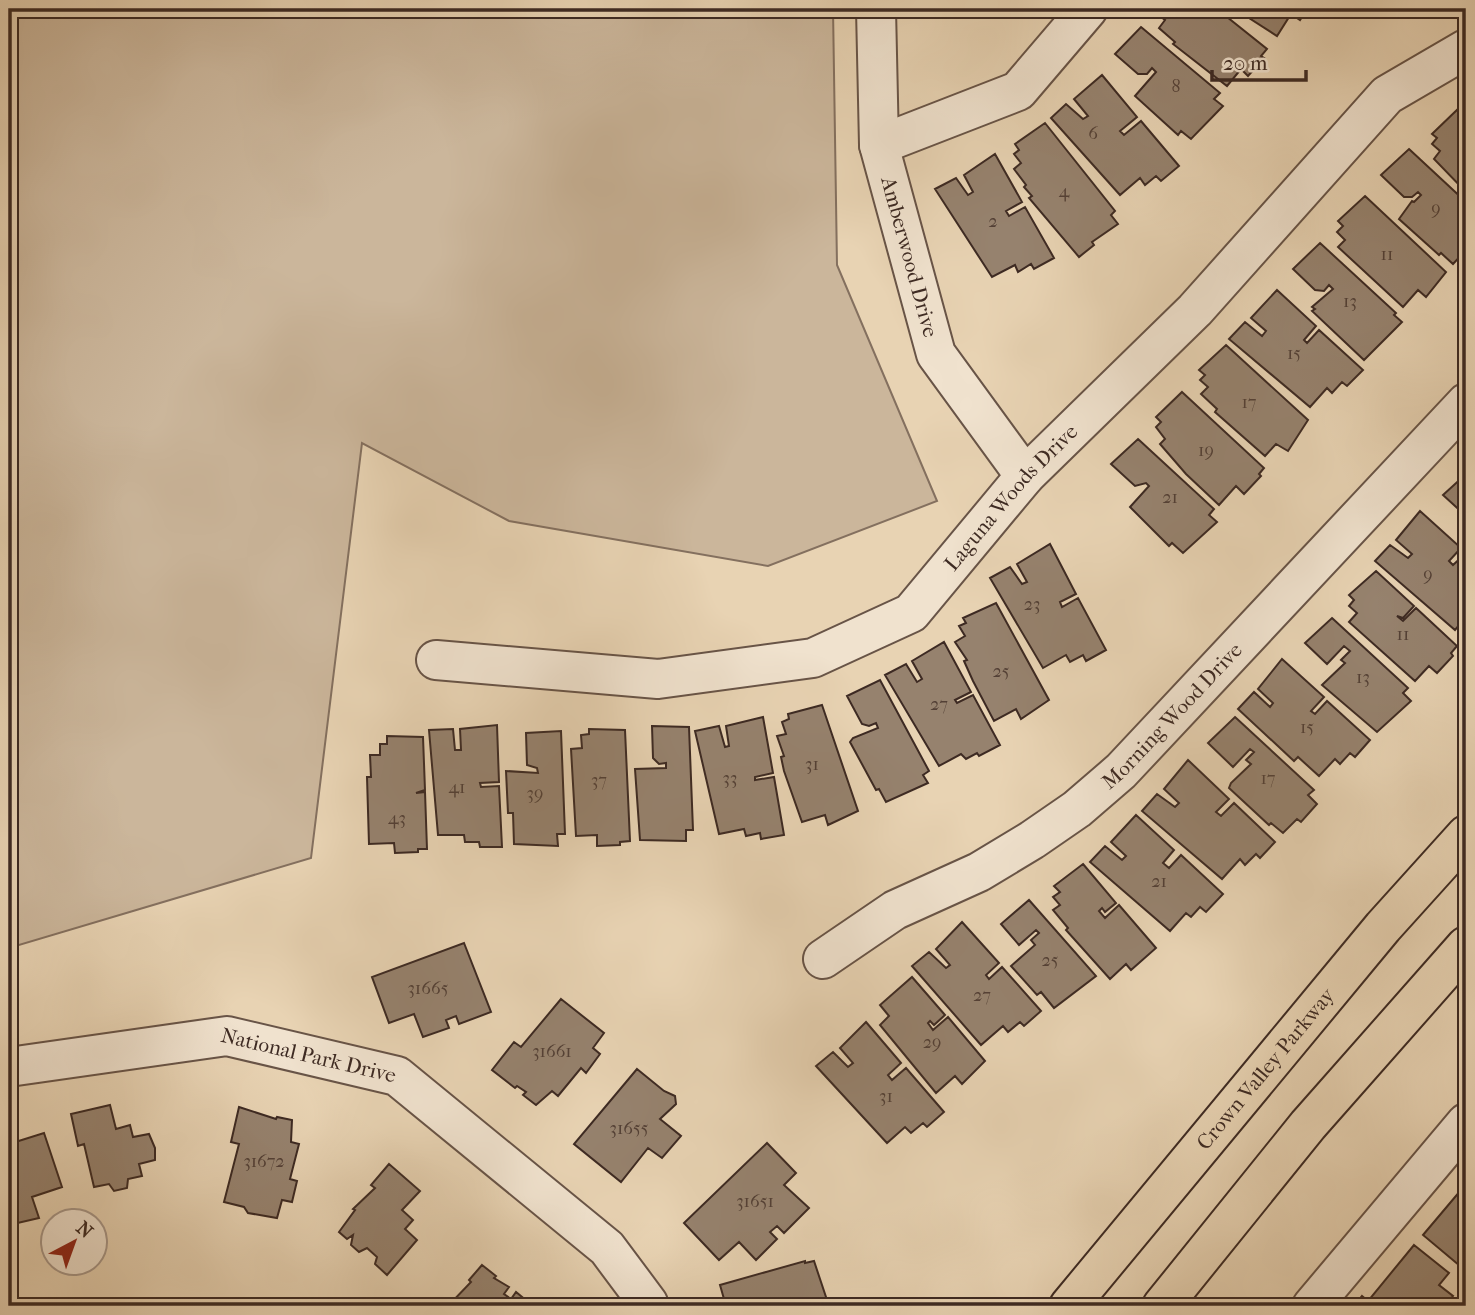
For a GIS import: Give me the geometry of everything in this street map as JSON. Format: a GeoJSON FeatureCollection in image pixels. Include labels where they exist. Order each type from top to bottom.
{"type":"FeatureCollection","features":[{"type":"Feature","properties":{"kind":"main road","name":"Crown Valley Parkway"},"geometry":{"type":"LineString","coordinates":[[1069,1306],[1382,927],[1466,835]]}},
{"type":"Feature","properties":{"kind":"main road"},"geometry":{"type":"LineString","coordinates":[[1162,1306],[1308,1125],[1466,946]]}},
{"type":"Feature","properties":{"kind":"street","name":"Amberwood Drive"},"geometry":{"type":"LineString","coordinates":[[876,9],[879,145],[936,354],[1025,476]]}},
{"type":"Feature","properties":{"kind":"street"},"geometry":{"type":"LineString","coordinates":[[879,145],[1018,91],[1088,9]]}},
{"type":"Feature","properties":{"kind":"street","name":"Laguna Woods Drive"},"geometry":{"type":"LineString","coordinates":[[436,660],[658,679],[813,658],[911,613],[1025,476],[1195,310],[1387,95],[1466,49]]}},
{"type":"Feature","properties":{"kind":"street","name":"Morning Wood Drive"},"geometry":{"type":"LineString","coordinates":[[823,959],[895,910],[979,872],[1032,840],[1077,809],[1121,771],[1466,403]]}},
{"type":"Feature","properties":{"kind":"street","name":"National Park Drive"},"geometry":{"type":"LineString","coordinates":[[9,1067],[227,1036],[397,1076],[607,1248],[647,1304]]}},
{"type":"Feature","properties":{"kind":"street"},"geometry":{"type":"LineString","coordinates":[[1312,1306],[1466,1123]]}},
{"type":"Feature","properties":{"kind":"shaded area"},"geometry":{"type":"Polygon","coordinates":[[[9,9],[833,9],[837,265],[937,501],[768,566],[509,521],[362,443],[311,858],[9,948],[9,9]]]}},
{"type":"Feature","properties":{"kind":"building"},"geometry":{"type":"Polygon","coordinates":[[[1162,9],[1217,9],[1267,49],[1261,56],[1264,58],[1248,76],[1241,69],[1227,86],[1173,44],[1175,42],[1159,28],[1165,20],[1157,14],[1162,9]]]}},
{"type":"Feature","properties":{"kind":"building"},"geometry":{"type":"Polygon","coordinates":[[[1307,9],[1300,20],[1291,14],[1277,36],[1238,11],[1307,9]]]}},
{"type":"Feature","properties":{"kind":"building"},"geometry":{"type":"Polygon","coordinates":[[[1141,27],[1220,93],[1214,99],[1223,106],[1191,139],[1181,131],[1178,135],[1135,96],[1156,72],[1152,68],[1147,74],[1138,74],[1115,54],[1141,27]]]}},
{"type":"Feature","properties":{"kind":"building"},"geometry":{"type":"Polygon","coordinates":[[[1102,75],[1137,117],[1120,131],[1124,135],[1141,121],[1179,166],[1161,181],[1156,176],[1145,185],[1140,178],[1120,195],[1051,118],[1066,104],[1083,119],[1088,116],[1074,99],[1102,75]]]}},
{"type":"Feature","properties":{"kind":"building"},"geometry":{"type":"Polygon","coordinates":[[[1459,108],[1466,115],[1466,192],[1434,159],[1440,151],[1432,144],[1437,138],[1432,134],[1459,108]]]}},
{"type":"Feature","properties":{"kind":"building"},"geometry":{"type":"Polygon","coordinates":[[[1045,123],[1115,211],[1111,215],[1118,224],[1092,242],[1094,245],[1079,257],[1029,198],[1032,196],[1014,169],[1021,163],[1014,154],[1019,150],[1015,144],[1045,123]]]}},
{"type":"Feature","properties":{"kind":"building"},"geometry":{"type":"Polygon","coordinates":[[[1409,149],[1466,202],[1466,250],[1453,264],[1399,219],[1412,201],[1421,195],[1418,192],[1412,197],[1404,197],[1381,175],[1409,149]]]}},
{"type":"Feature","properties":{"kind":"building"},"geometry":{"type":"Polygon","coordinates":[[[995,154],[1022,202],[1006,211],[1009,216],[1025,207],[1054,258],[1034,269],[1031,264],[1018,272],[1015,265],[992,277],[935,189],[956,178],[968,195],[973,192],[964,175],[995,154]]]}},
{"type":"Feature","properties":{"kind":"building"},"geometry":{"type":"Polygon","coordinates":[[[1365,196],[1446,272],[1426,297],[1418,290],[1403,307],[1338,247],[1345,240],[1337,232],[1343,226],[1338,221],[1365,196]]]}},
{"type":"Feature","properties":{"kind":"building"},"geometry":{"type":"Polygon","coordinates":[[[1320,243],[1396,313],[1394,315],[1402,322],[1364,360],[1312,311],[1315,309],[1312,307],[1333,289],[1329,285],[1324,291],[1315,290],[1293,269],[1320,243]]]}},
{"type":"Feature","properties":{"kind":"building"},"geometry":{"type":"Polygon","coordinates":[[[1277,290],[1316,326],[1304,340],[1307,343],[1319,330],[1363,370],[1347,386],[1342,382],[1332,393],[1327,388],[1310,407],[1229,339],[1245,322],[1262,336],[1266,331],[1251,318],[1277,290]]]}},
{"type":"Feature","properties":{"kind":"building"},"geometry":{"type":"Polygon","coordinates":[[[1226,345],[1308,420],[1288,451],[1276,444],[1265,456],[1215,412],[1217,409],[1201,394],[1208,387],[1200,380],[1205,375],[1199,370],[1226,345]]]}},
{"type":"Feature","properties":{"kind":"building"},"geometry":{"type":"Polygon","coordinates":[[[1182,392],[1264,468],[1259,474],[1261,476],[1244,494],[1236,486],[1219,505],[1186,474],[1160,444],[1165,439],[1156,427],[1161,422],[1156,417],[1182,392]]]}},
{"type":"Feature","properties":{"kind":"building"},"geometry":{"type":"Polygon","coordinates":[[[1138,439],[1214,509],[1209,515],[1217,522],[1183,553],[1172,543],[1169,546],[1130,507],[1149,486],[1146,483],[1135,486],[1111,464],[1138,439]]]}},
{"type":"Feature","properties":{"kind":"building"},"geometry":{"type":"Polygon","coordinates":[[[1466,474],[1466,516],[1443,495],[1466,474]]]}},
{"type":"Feature","properties":{"kind":"building"},"geometry":{"type":"Polygon","coordinates":[[[1420,511],[1461,548],[1449,561],[1453,565],[1466,553],[1466,617],[1455,630],[1375,561],[1390,545],[1408,558],[1412,554],[1396,540],[1420,511]]]}},
{"type":"Feature","properties":{"kind":"building"},"geometry":{"type":"Polygon","coordinates":[[[1050,544],[1076,594],[1060,602],[1062,607],[1078,598],[1106,650],[1086,661],[1083,655],[1070,662],[1066,655],[1043,668],[990,578],[1010,567],[1022,584],[1027,582],[1017,564],[1050,544]]]}},
{"type":"Feature","properties":{"kind":"building"},"geometry":{"type":"Polygon","coordinates":[[[1376,571],[1414,606],[1403,618],[1397,616],[1403,621],[1416,608],[1457,646],[1451,653],[1453,656],[1437,673],[1429,666],[1415,681],[1349,622],[1357,613],[1349,606],[1354,600],[1349,595],[1376,571]]]}},
{"type":"Feature","properties":{"kind":"building"},"geometry":{"type":"Polygon","coordinates":[[[996,603],[1049,700],[1021,719],[1016,709],[994,721],[964,661],[967,660],[955,642],[965,636],[959,626],[966,623],[963,618],[996,603]]]}},
{"type":"Feature","properties":{"kind":"building"},"geometry":{"type":"Polygon","coordinates":[[[1332,618],[1408,688],[1403,693],[1411,701],[1377,732],[1322,685],[1345,663],[1341,660],[1350,651],[1344,646],[1327,664],[1305,643],[1332,618]]]}},
{"type":"Feature","properties":{"kind":"building"},"geometry":{"type":"Polygon","coordinates":[[[944,642],[971,692],[955,700],[957,703],[973,695],[1000,745],[979,756],[977,753],[966,759],[961,754],[939,766],[885,675],[906,664],[917,682],[922,679],[912,661],[944,642]]]}},
{"type":"Feature","properties":{"kind":"building"},"geometry":{"type":"Polygon","coordinates":[[[1282,659],[1324,697],[1311,711],[1315,714],[1327,701],[1370,740],[1355,757],[1350,753],[1340,764],[1335,759],[1319,776],[1298,757],[1294,761],[1238,709],[1254,692],[1270,707],[1273,703],[1258,689],[1282,659]]]}},
{"type":"Feature","properties":{"kind":"building"},"geometry":{"type":"Polygon","coordinates":[[[880,680],[929,771],[923,775],[928,783],[886,802],[879,789],[876,790],[850,742],[853,738],[878,728],[876,723],[869,726],[862,724],[847,696],[880,680]]]}},
{"type":"Feature","properties":{"kind":"building"},"geometry":{"type":"Polygon","coordinates":[[[822,705],[858,811],[828,825],[825,815],[802,822],[784,771],[781,757],[784,756],[777,736],[786,734],[782,722],[789,719],[788,714],[822,705]]]}},
{"type":"Feature","properties":{"kind":"building"},"geometry":{"type":"Polygon","coordinates":[[[763,717],[773,773],[755,777],[755,780],[774,777],[784,835],[761,839],[760,833],[746,836],[744,829],[719,834],[695,731],[719,726],[725,747],[729,746],[726,726],[763,717]]]}},
{"type":"Feature","properties":{"kind":"building"},"geometry":{"type":"Polygon","coordinates":[[[1235,717],[1314,790],[1308,795],[1317,804],[1301,822],[1297,819],[1283,833],[1271,823],[1269,825],[1229,788],[1251,764],[1246,760],[1254,752],[1250,749],[1233,767],[1208,743],[1235,717]]]}},
{"type":"Feature","properties":{"kind":"building"},"geometry":{"type":"Polygon","coordinates":[[[497,725],[499,782],[480,783],[481,787],[499,786],[502,847],[480,847],[479,842],[465,842],[464,835],[438,835],[429,730],[453,729],[455,750],[461,750],[460,729],[497,725]]]}},
{"type":"Feature","properties":{"kind":"building"},"geometry":{"type":"Polygon","coordinates":[[[652,726],[689,727],[693,830],[686,830],[686,841],[640,840],[635,769],[666,768],[666,763],[659,764],[653,758],[652,726]]]}},
{"type":"Feature","properties":{"kind":"building"},"geometry":{"type":"Polygon","coordinates":[[[589,729],[625,730],[630,841],[620,842],[620,845],[597,846],[597,835],[576,836],[571,749],[582,748],[581,735],[589,734],[589,729]]]}},
{"type":"Feature","properties":{"kind":"building"},"geometry":{"type":"Polygon","coordinates":[[[561,731],[565,834],[557,834],[558,846],[514,844],[513,813],[508,813],[506,771],[538,773],[537,768],[527,765],[526,733],[561,731]]]}},
{"type":"Feature","properties":{"kind":"building"},"geometry":{"type":"Polygon","coordinates":[[[387,736],[423,737],[425,790],[416,793],[425,792],[427,849],[418,849],[418,852],[395,853],[394,843],[369,844],[367,777],[371,777],[370,755],[380,755],[380,744],[387,744],[387,736]]]}},
{"type":"Feature","properties":{"kind":"building"},"geometry":{"type":"Polygon","coordinates":[[[1188,760],[1229,799],[1216,812],[1221,816],[1234,803],[1275,842],[1260,858],[1256,854],[1245,865],[1240,859],[1222,879],[1142,811],[1157,794],[1175,807],[1179,803],[1164,789],[1188,760]]]}},
{"type":"Feature","properties":{"kind":"building"},"geometry":{"type":"Polygon","coordinates":[[[1136,815],[1174,850],[1163,863],[1169,868],[1181,855],[1223,894],[1206,912],[1200,907],[1191,917],[1186,913],[1170,931],[1090,862],[1105,846],[1122,860],[1126,856],[1111,842],[1136,815]]]}},
{"type":"Feature","properties":{"kind":"building"},"geometry":{"type":"Polygon","coordinates":[[[1083,864],[1116,903],[1105,912],[1102,908],[1099,911],[1105,918],[1119,905],[1156,948],[1131,970],[1126,964],[1110,979],[1066,930],[1068,928],[1053,910],[1060,905],[1053,897],[1060,892],[1054,886],[1083,864]]]}},
{"type":"Feature","properties":{"kind":"building"},"geometry":{"type":"Polygon","coordinates":[[[1029,900],[1096,976],[1054,1008],[1041,992],[1037,995],[1011,966],[1035,945],[1031,940],[1039,933],[1036,930],[1019,945],[1001,924],[1029,900]]]}},
{"type":"Feature","properties":{"kind":"building"},"geometry":{"type":"Polygon","coordinates":[[[962,922],[999,963],[986,975],[989,979],[1002,967],[1041,1011],[1024,1026],[1020,1022],[1008,1032],[1003,1026],[981,1045],[912,966],[929,952],[946,968],[950,965],[936,949],[962,922]]]}},
{"type":"Feature","properties":{"kind":"building"},"geometry":{"type":"Polygon","coordinates":[[[464,943],[491,1012],[459,1024],[456,1016],[446,1020],[449,1028],[423,1037],[414,1014],[389,1023],[372,977],[464,943]]]}},
{"type":"Feature","properties":{"kind":"building"},"geometry":{"type":"Polygon","coordinates":[[[912,977],[945,1015],[934,1025],[930,1021],[928,1023],[933,1030],[948,1017],[985,1061],[962,1084],[955,1076],[936,1093],[880,1025],[889,1016],[880,1005],[912,977]]]}},
{"type":"Feature","properties":{"kind":"building"},"geometry":{"type":"Polygon","coordinates":[[[561,999],[604,1033],[593,1048],[600,1054],[586,1073],[581,1068],[558,1096],[552,1091],[536,1105],[523,1095],[526,1092],[517,1086],[515,1088],[492,1070],[514,1042],[521,1047],[561,999]]]}},
{"type":"Feature","properties":{"kind":"building"},"geometry":{"type":"Polygon","coordinates":[[[866,1022],[901,1063],[888,1075],[892,1080],[906,1068],[944,1112],[927,1127],[923,1123],[911,1133],[905,1127],[887,1143],[816,1066],[833,1052],[848,1067],[853,1063],[840,1048],[866,1022]]]}},
{"type":"Feature","properties":{"kind":"building"},"geometry":{"type":"Polygon","coordinates":[[[637,1069],[664,1091],[675,1096],[676,1104],[660,1119],[681,1136],[662,1158],[648,1148],[621,1182],[574,1144],[637,1069]]]}},
{"type":"Feature","properties":{"kind":"building"},"geometry":{"type":"Polygon","coordinates":[[[110,1105],[116,1129],[130,1125],[133,1137],[149,1134],[155,1148],[155,1160],[139,1164],[142,1176],[128,1179],[127,1188],[114,1191],[109,1184],[94,1187],[84,1144],[78,1146],[71,1114],[110,1105]]]}},
{"type":"Feature","properties":{"kind":"building"},"geometry":{"type":"Polygon","coordinates":[[[239,1107],[276,1119],[292,1120],[291,1142],[299,1144],[290,1179],[297,1181],[292,1202],[282,1200],[277,1218],[248,1213],[244,1207],[224,1202],[239,1144],[231,1142],[239,1107]]]}},
{"type":"Feature","properties":{"kind":"building"},"geometry":{"type":"Polygon","coordinates":[[[44,1133],[62,1187],[32,1197],[38,1218],[9,1225],[9,1144],[44,1133]]]}},
{"type":"Feature","properties":{"kind":"building"},"geometry":{"type":"Polygon","coordinates":[[[767,1143],[796,1173],[784,1185],[809,1208],[784,1233],[777,1226],[770,1232],[777,1239],[756,1260],[739,1242],[719,1260],[684,1223],[767,1143]]]}},
{"type":"Feature","properties":{"kind":"building"},"geometry":{"type":"Polygon","coordinates":[[[389,1164],[420,1191],[402,1210],[413,1220],[405,1229],[417,1240],[387,1275],[375,1264],[377,1257],[367,1248],[359,1252],[351,1245],[353,1235],[347,1239],[339,1232],[355,1210],[353,1209],[375,1188],[371,1185],[389,1164]]]}},
{"type":"Feature","properties":{"kind":"building"},"geometry":{"type":"Polygon","coordinates":[[[1466,1184],[1466,1271],[1423,1235],[1466,1184]]]}},
{"type":"Feature","properties":{"kind":"building"},"geometry":{"type":"Polygon","coordinates":[[[1414,1245],[1449,1273],[1439,1285],[1453,1296],[1444,1306],[1375,1306],[1368,1301],[1414,1245]]]}},
{"type":"Feature","properties":{"kind":"building"},"geometry":{"type":"Polygon","coordinates":[[[805,1261],[814,1261],[829,1306],[726,1306],[720,1285],[805,1261]]]}},
{"type":"Feature","properties":{"kind":"building"},"geometry":{"type":"Polygon","coordinates":[[[482,1265],[496,1276],[494,1278],[509,1287],[504,1294],[511,1299],[516,1292],[533,1306],[448,1306],[471,1282],[469,1280],[482,1265]]]}},
{"type":"Feature","properties":{"kind":"building"},"geometry":{"type":"Polygon","coordinates":[[[1362,1296],[1368,1301],[1375,1306],[1354,1306],[1362,1296]]]}},
{"type":"Feature","properties":{"kind":"building"},"geometry":{"type":"Polygon","coordinates":[[[108,1302],[165,1303],[165,1306],[108,1306],[108,1302]]]}}]}
